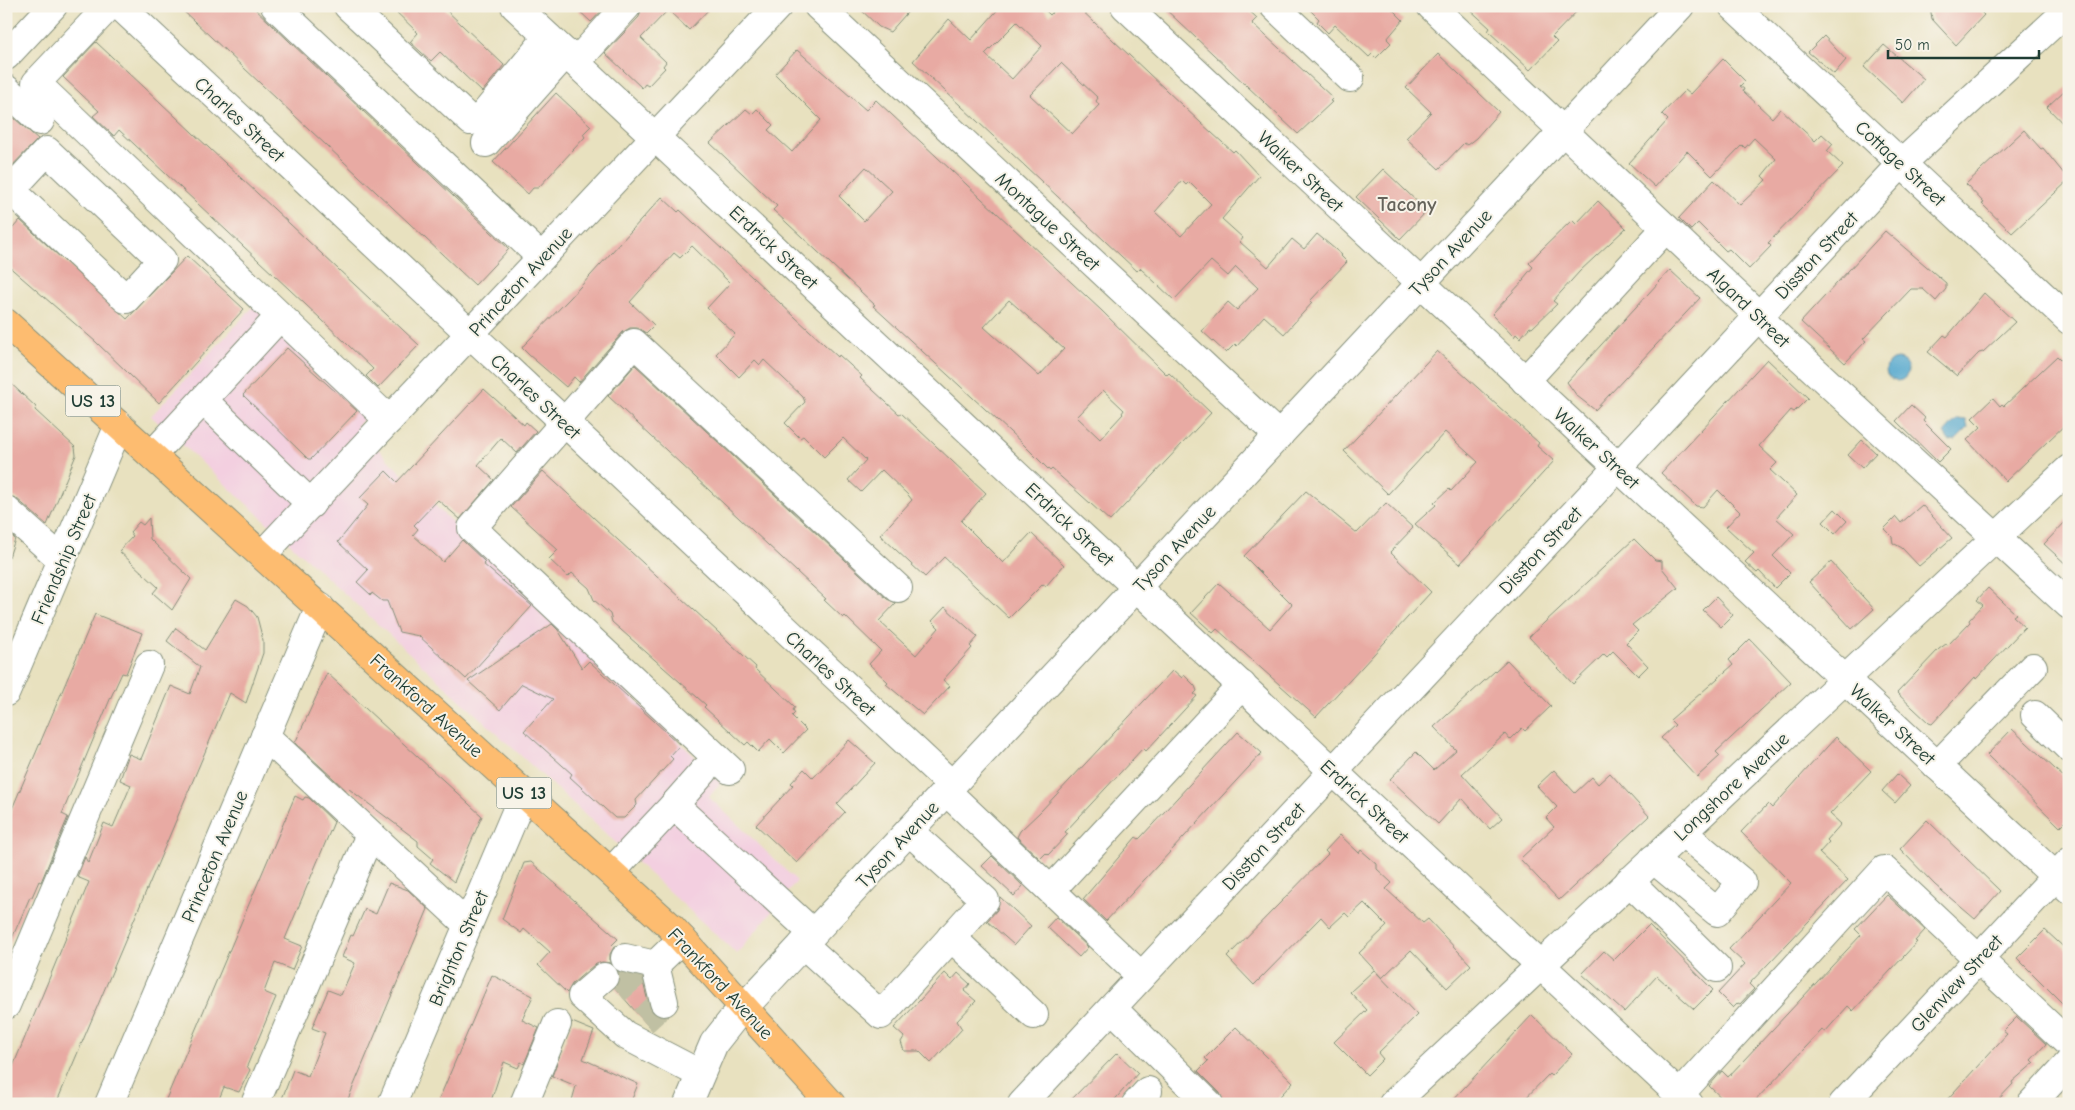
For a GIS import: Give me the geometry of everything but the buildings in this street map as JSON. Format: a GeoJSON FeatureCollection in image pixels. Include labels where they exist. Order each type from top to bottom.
{"type":"FeatureCollection","features":[{"type":"Feature","properties":{"kind":"main road","name":"Frankford Avenue"},"geometry":{"type":"LineString","coordinates":[[6,323],[682,938],[831,1104]]}},
{"type":"Feature","properties":{"kind":"street"},"geometry":{"type":"LineString","coordinates":[[6,56],[53,6]]}},
{"type":"Feature","properties":{"kind":"street"},"geometry":{"type":"LineString","coordinates":[[109,6],[36,84],[389,420]]}},
{"type":"Feature","properties":{"kind":"street","name":"Charles Street"},"geometry":{"type":"LineString","coordinates":[[120,6],[565,423],[949,788],[1050,890],[1142,976]]}},
{"type":"Feature","properties":{"kind":"street"},"geometry":{"type":"LineString","coordinates":[[275,6],[541,258]]}},
{"type":"Feature","properties":{"kind":"street"},"geometry":{"type":"LineString","coordinates":[[348,6],[471,121],[481,118],[563,51],[627,6]]}},
{"type":"Feature","properties":{"kind":"street","name":"Erdrick Street"},"geometry":{"type":"LineString","coordinates":[[515,6],[1684,1099]]}},
{"type":"Feature","properties":{"kind":"street","name":"Princeton Avenue"},"geometry":{"type":"LineString","coordinates":[[262,556],[778,6]]}},
{"type":"Feature","properties":{"kind":"street","name":"Montague Street"},"geometry":{"type":"LineString","coordinates":[[818,6],[1278,436]]}},
{"type":"Feature","properties":{"kind":"street","name":"Walker Street"},"geometry":{"type":"LineString","coordinates":[[1125,6],[1844,680],[1937,766],[2064,876]]}},
{"type":"Feature","properties":{"kind":"street"},"geometry":{"type":"LineString","coordinates":[[1274,6],[1350,78]]}},
{"type":"Feature","properties":{"kind":"street","name":"Algard Street"},"geometry":{"type":"LineString","coordinates":[[1431,6],[1759,316],[1774,333],[1984,528],[1997,537],[2069,606]]}},
{"type":"Feature","properties":{"kind":"street","name":"Tyson Avenue"},"geometry":{"type":"LineString","coordinates":[[688,1104],[718,1036],[744,1006],[1680,6]]}},
{"type":"Feature","properties":{"kind":"street","name":"Cottage Street"},"geometry":{"type":"LineString","coordinates":[[1734,6],[2069,320]]}},
{"type":"Feature","properties":{"kind":"street","name":"Disston Street"},"geometry":{"type":"LineString","coordinates":[[1022,1104],[1902,164],[2058,18]]}},
{"type":"Feature","properties":{"kind":"street"},"geometry":{"type":"LineString","coordinates":[[486,143],[563,51]]}},
{"type":"Feature","properties":{"kind":"street"},"geometry":{"type":"LineString","coordinates":[[6,89],[40,121]]}},
{"type":"Feature","properties":{"kind":"street"},"geometry":{"type":"LineString","coordinates":[[47,151],[162,260],[126,299],[9,192],[47,151]]}},
{"type":"Feature","properties":{"kind":"street"},"geometry":{"type":"LineString","coordinates":[[1525,381],[1666,228]]}},
{"type":"Feature","properties":{"kind":"street"},"geometry":{"type":"LineString","coordinates":[[152,455],[271,326]]}},
{"type":"Feature","properties":{"kind":"street"},"geometry":{"type":"LineString","coordinates":[[611,872],[674,805],[717,771],[472,528],[634,343],[898,588]]}},
{"type":"Feature","properties":{"kind":"street"},"geometry":{"type":"LineString","coordinates":[[203,400],[311,504]]}},
{"type":"Feature","properties":{"kind":"street","name":"Friendship Street"},"geometry":{"type":"LineString","coordinates":[[6,692],[119,425]]}},
{"type":"Feature","properties":{"kind":"street","name":"Longshore Avenue"},"geometry":{"type":"LineString","coordinates":[[1392,1104],[2069,469]]}},
{"type":"Feature","properties":{"kind":"street"},"geometry":{"type":"LineString","coordinates":[[6,510],[62,560]]}},
{"type":"Feature","properties":{"kind":"street","name":"Princeton Avenue"},"geometry":{"type":"LineString","coordinates":[[110,1104],[320,608]]}},
{"type":"Feature","properties":{"kind":"street"},"geometry":{"type":"LineString","coordinates":[[6,1005],[149,665]]}},
{"type":"Feature","properties":{"kind":"street"},"geometry":{"type":"LineString","coordinates":[[1937,766],[2033,667]]}},
{"type":"Feature","properties":{"kind":"street"},"geometry":{"type":"LineString","coordinates":[[1050,890],[1242,685]]}},
{"type":"Feature","properties":{"kind":"street"},"geometry":{"type":"LineString","coordinates":[[2035,715],[2069,748]]}},
{"type":"Feature","properties":{"kind":"street"},"geometry":{"type":"LineString","coordinates":[[265,736],[468,925]]}},
{"type":"Feature","properties":{"kind":"street","name":"Brighton Street"},"geometry":{"type":"LineString","coordinates":[[392,1104],[524,793]]}},
{"type":"Feature","properties":{"kind":"street"},"geometry":{"type":"LineString","coordinates":[[674,805],[881,1015],[985,900],[909,831]]}},
{"type":"Feature","properties":{"kind":"street"},"geometry":{"type":"LineString","coordinates":[[1653,859],[1717,912],[1742,882],[1682,832]]}},
{"type":"Feature","properties":{"kind":"street"},"geometry":{"type":"LineString","coordinates":[[256,1104],[365,846]]}},
{"type":"Feature","properties":{"kind":"street"},"geometry":{"type":"LineString","coordinates":[[1684,1099],[1884,870],[1977,960],[2069,1044]]}},
{"type":"Feature","properties":{"kind":"street","name":"Glenview Street"},"geometry":{"type":"LineString","coordinates":[[1843,1104],[1977,960],[2064,876]]}},
{"type":"Feature","properties":{"kind":"street"},"geometry":{"type":"LineString","coordinates":[[1629,881],[1718,968]]}},
{"type":"Feature","properties":{"kind":"street"},"geometry":{"type":"LineString","coordinates":[[951,937],[1034,1015]]}},
{"type":"Feature","properties":{"kind":"street"},"geometry":{"type":"LineString","coordinates":[[659,998],[639,965],[682,938]]}},
{"type":"Feature","properties":{"kind":"street"},"geometry":{"type":"LineString","coordinates":[[610,983],[582,996],[595,1008],[630,1024],[700,1074]]}},
{"type":"Feature","properties":{"kind":"street"},"geometry":{"type":"LineString","coordinates":[[1112,1008],[1209,1104]]}},
{"type":"Feature","properties":{"kind":"street"},"geometry":{"type":"LineString","coordinates":[[524,1104],[557,1024]]}},
{"type":"Feature","properties":{"kind":"street"},"geometry":{"type":"LineString","coordinates":[[2031,1104],[2069,1063]]}},
{"type":"Feature","properties":{"kind":"shaded area"},"geometry":{"type":"Polygon","coordinates":[[[254,306],[368,415],[357,426],[391,463],[721,782],[709,797],[797,881],[737,954],[151,416],[254,306]]]}},
{"type":"Feature","properties":{"kind":"water"},"geometry":{"type":"Polygon","coordinates":[[[1893,359],[1901,359],[1908,366],[1908,374],[1901,381],[1893,381],[1886,374],[1886,366],[1893,359]]]}},
{"type":"Feature","properties":{"kind":"water"},"geometry":{"type":"Polygon","coordinates":[[[1957,419],[1966,420],[1968,428],[1956,440],[1949,441],[1944,433],[1957,419]]]}},
{"type":"Feature","properties":{"kind":"tunnel"},"geometry":{"type":"LineString","coordinates":[[616,990],[637,972]]}},
{"type":"Feature","properties":{"kind":"tunnel"},"geometry":{"type":"LineString","coordinates":[[643,1021],[664,1002]]}},
{"type":"Feature","properties":{"kind":"district","name":"Tacony"},"geometry":{"type":"Point","coordinates":[1407,204]}}]}
